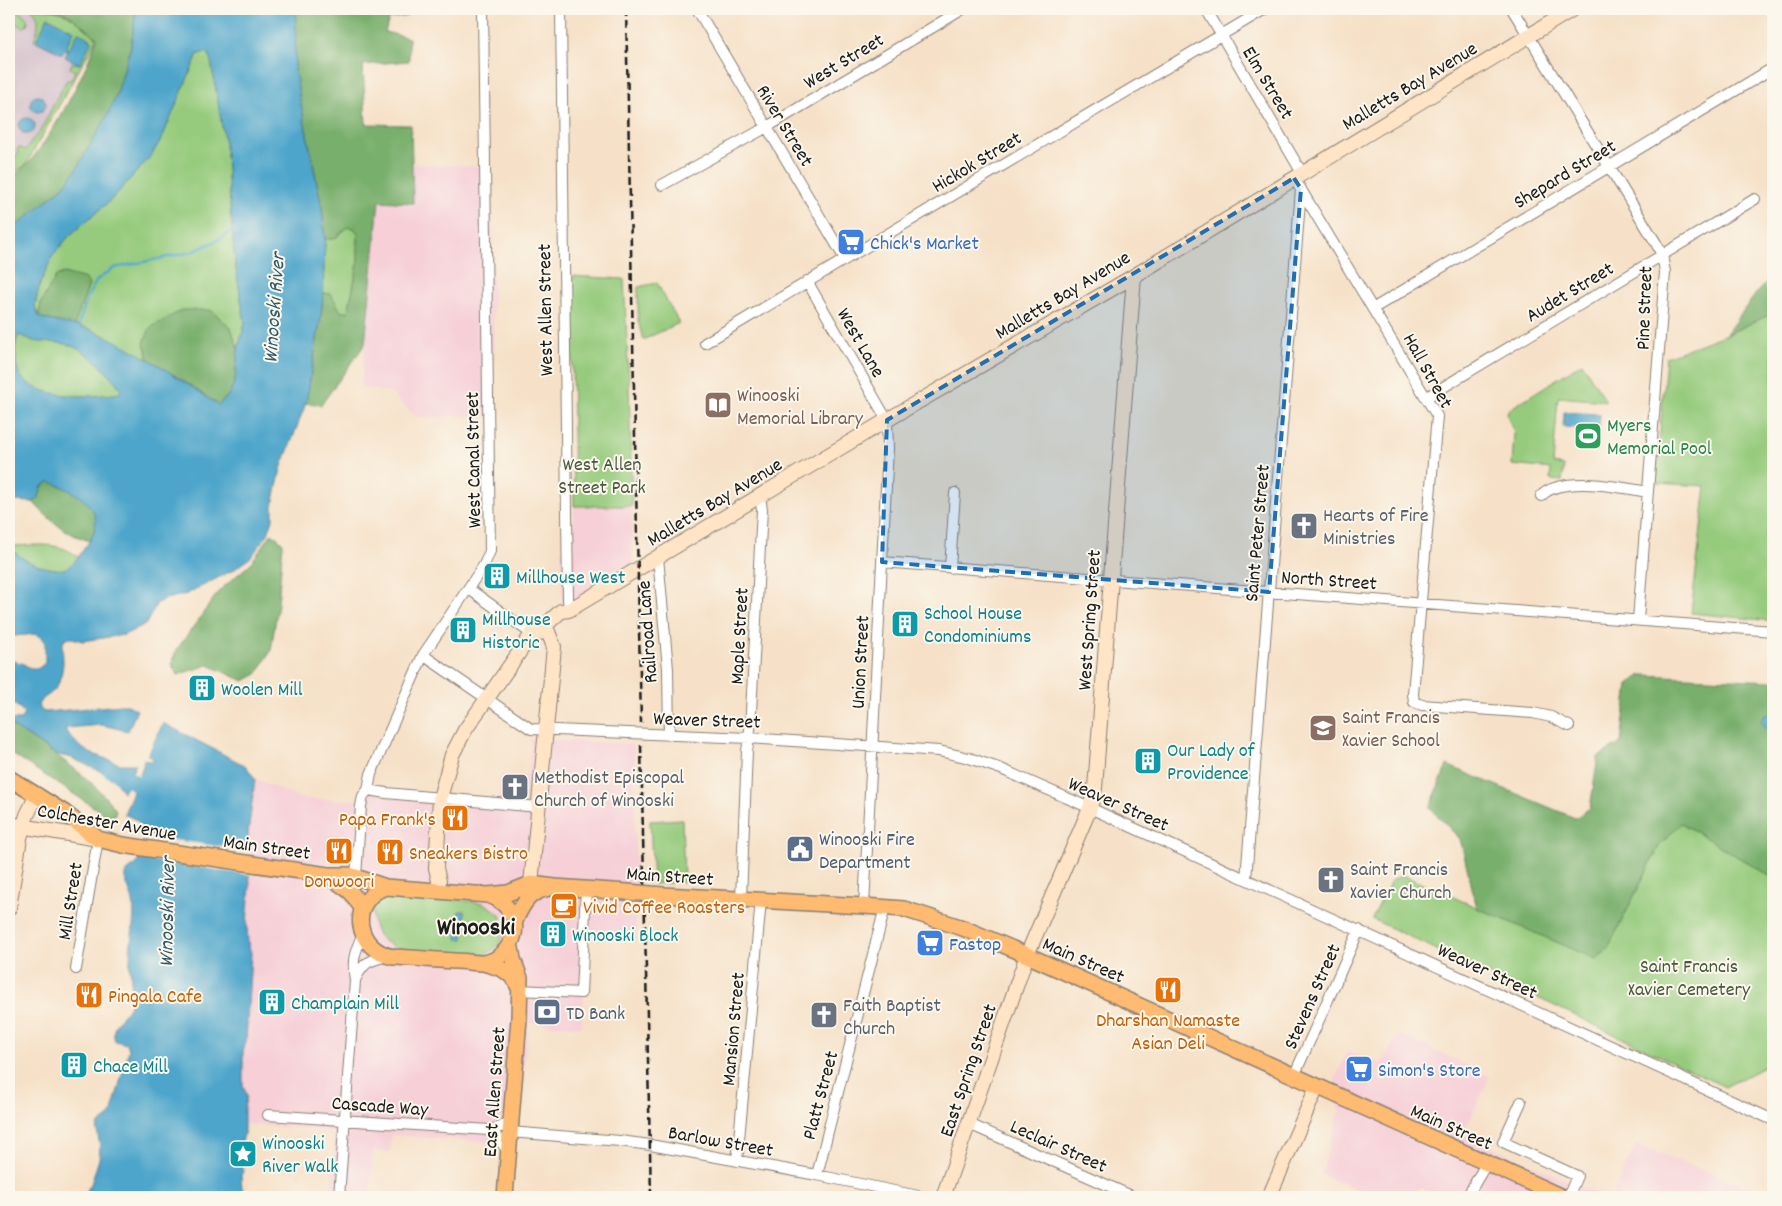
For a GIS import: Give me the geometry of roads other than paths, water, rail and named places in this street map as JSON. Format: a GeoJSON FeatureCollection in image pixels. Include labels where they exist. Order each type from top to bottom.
{"type":"FeatureCollection","features":[{"type":"Feature","properties":{"kind":"main road"},"geometry":{"type":"LineString","coordinates":[[9,778],[65,814],[98,839]]}},
{"type":"Feature","properties":{"kind":"main road","name":"Colchester Avenue"},"geometry":{"type":"LineString","coordinates":[[98,839],[199,856]]}},
{"type":"Feature","properties":{"kind":"main road","name":"Main Street"},"geometry":{"type":"LineString","coordinates":[[199,856],[328,875],[356,876],[386,887],[439,886],[488,895],[508,892],[531,884],[663,895],[885,907],[926,915],[963,928],[1027,955],[1562,1197]]}},
{"type":"Feature","properties":{"kind":"main road","name":"Main Street"},"geometry":{"type":"LineString","coordinates":[[328,875],[351,892],[362,908]]}},
{"type":"Feature","properties":{"kind":"main road"},"geometry":{"type":"LineString","coordinates":[[386,887],[369,896],[362,908],[361,922],[363,934],[372,948],[388,956],[483,963],[506,970],[512,976],[519,990]]}},
{"type":"Feature","properties":{"kind":"main road","name":"Main Street"},"geometry":{"type":"LineString","coordinates":[[510,943],[514,933],[514,923],[522,905],[538,890],[555,887]]}},
{"type":"Feature","properties":{"kind":"main road"},"geometry":{"type":"LineString","coordinates":[[488,895],[501,902],[510,912],[514,923]]}},
{"type":"Feature","properties":{"kind":"main road"},"geometry":{"type":"LineString","coordinates":[[483,963],[499,955],[510,943]]}},
{"type":"Feature","properties":{"kind":"main road","name":"East Allen Street"},"geometry":{"type":"LineString","coordinates":[[505,1197],[519,1018],[520,978],[513,959],[510,943]]}},
{"type":"Feature","properties":{"kind":"street","name":"West Canal Street"},"geometry":{"type":"LineString","coordinates":[[356,876],[361,806],[363,796],[368,790],[369,777],[423,655],[484,565],[489,554],[483,9]]}},
{"type":"Feature","properties":{"kind":"street","name":"West Allen Street"},"geometry":{"type":"LineString","coordinates":[[561,9],[568,598],[570,610]]}},
{"type":"Feature","properties":{"kind":"street","name":"River Street"},"geometry":{"type":"LineString","coordinates":[[697,9],[845,259]]}},
{"type":"Feature","properties":{"kind":"street","name":"West Street"},"geometry":{"type":"LineString","coordinates":[[662,185],[767,127],[963,9]]}},
{"type":"Feature","properties":{"kind":"street","name":"Elm Street"},"geometry":{"type":"LineString","coordinates":[[1206,9],[1299,180]]}},
{"type":"Feature","properties":{"kind":"street","name":"Hickok Street"},"geometry":{"type":"LineString","coordinates":[[705,343],[1265,9]]}},
{"type":"Feature","properties":{"kind":"street","name":"Pine Street"},"geometry":{"type":"LineString","coordinates":[[1512,9],[1662,255],[1665,272],[1638,620]]}},
{"type":"Feature","properties":{"kind":"street","name":"Malletts Bay Avenue"},"geometry":{"type":"LineString","coordinates":[[439,886],[436,868],[440,798],[446,772],[456,746],[487,699],[541,630],[566,617],[570,610],[887,420],[1299,180],[1574,9]]}},
{"type":"Feature","properties":{"kind":"street","name":"Shepard Street"},"geometry":{"type":"LineString","coordinates":[[1374,308],[1773,68]]}},
{"type":"Feature","properties":{"kind":"street","name":"Hall Street"},"geometry":{"type":"LineString","coordinates":[[1299,180],[1427,397],[1438,420],[1413,694],[1414,702],[1534,714],[1551,717],[1569,726]]}},
{"type":"Feature","properties":{"kind":"street","name":"Saint Peter Street"},"geometry":{"type":"LineString","coordinates":[[1246,880],[1299,180]]}},
{"type":"Feature","properties":{"kind":"street","name":"Audet Street"},"geometry":{"type":"LineString","coordinates":[[1427,397],[1755,199]]}},
{"type":"Feature","properties":{"kind":"street","name":"West Spring Street"},"geometry":{"type":"LineString","coordinates":[[1027,955],[1090,808],[1095,788],[1134,276]]}},
{"type":"Feature","properties":{"kind":"street","name":"West Lane"},"geometry":{"type":"LineString","coordinates":[[807,281],[887,420]]}},
{"type":"Feature","properties":{"kind":"street","name":"Union Street"},"geometry":{"type":"LineString","coordinates":[[864,906],[888,439],[887,420]]}},
{"type":"Feature","properties":{"kind":"street"},"geometry":{"type":"LineString","coordinates":[[1541,496],[1549,489],[1578,485],[1613,486],[1648,492]]}},
{"type":"Feature","properties":{"kind":"street"},"geometry":{"type":"LineString","coordinates":[[950,568],[955,493]]}},
{"type":"Feature","properties":{"kind":"street","name":"Maple Street"},"geometry":{"type":"LineString","coordinates":[[740,899],[746,751],[749,738],[754,673],[762,510],[760,496]]}},
{"type":"Feature","properties":{"kind":"street","name":"Railroad Lane"},"geometry":{"type":"LineString","coordinates":[[658,557],[668,669],[669,735]]}},
{"type":"Feature","properties":{"kind":"street","name":"North Street"},"geometry":{"type":"LineString","coordinates":[[882,562],[1773,631]]}},
{"type":"Feature","properties":{"kind":"street"},"geometry":{"type":"LineString","coordinates":[[468,589],[541,630],[554,647],[531,884]]}},
{"type":"Feature","properties":{"kind":"street","name":"Weaver Street"},"geometry":{"type":"LineString","coordinates":[[423,655],[531,729],[872,745],[939,751],[969,758],[1001,769],[1359,930],[1773,1120]]}},
{"type":"Feature","properties":{"kind":"street"},"geometry":{"type":"LineString","coordinates":[[368,790],[538,807]]}},
{"type":"Feature","properties":{"kind":"street"},"geometry":{"type":"LineString","coordinates":[[9,908],[23,827],[37,795]]}},
{"type":"Feature","properties":{"kind":"street","name":"Colchester Avenue"},"geometry":{"type":"LineString","coordinates":[[9,824],[98,839]]}},
{"type":"Feature","properties":{"kind":"street","name":"Mill Street"},"geometry":{"type":"LineString","coordinates":[[76,969],[98,839]]}},
{"type":"Feature","properties":{"kind":"street"},"geometry":{"type":"LineString","coordinates":[[519,990],[581,993],[586,889]]}},
{"type":"Feature","properties":{"kind":"street","name":"Mansion Street"},"geometry":{"type":"LineString","coordinates":[[737,1161],[761,900]]}},
{"type":"Feature","properties":{"kind":"street","name":"Platt Street"},"geometry":{"type":"LineString","coordinates":[[816,1175],[885,907]]}},
{"type":"Feature","properties":{"kind":"street","name":"Stevens Street"},"geometry":{"type":"LineString","coordinates":[[1294,1076],[1359,930]]}},
{"type":"Feature","properties":{"kind":"street"},"geometry":{"type":"LineString","coordinates":[[340,1197],[355,981],[354,956],[363,934]]}},
{"type":"Feature","properties":{"kind":"street","name":"East Spring Street"},"geometry":{"type":"LineString","coordinates":[[943,1197],[1027,955]]}},
{"type":"Feature","properties":{"kind":"street"},"geometry":{"type":"LineString","coordinates":[[355,981],[360,968],[366,963],[388,956]]}},
{"type":"Feature","properties":{"kind":"street"},"geometry":{"type":"LineString","coordinates":[[1269,1197],[1317,1087]]}},
{"type":"Feature","properties":{"kind":"street"},"geometry":{"type":"LineString","coordinates":[[1521,1102],[1503,1142],[1577,1176],[1568,1197]]}},
{"type":"Feature","properties":{"kind":"street","name":"Cascade Way"},"geometry":{"type":"LineString","coordinates":[[268,1115],[489,1130],[511,1126]]}},
{"type":"Feature","properties":{"kind":"street","name":"Leclair Street"},"geometry":{"type":"LineString","coordinates":[[969,1124],[1134,1197]]}},
{"type":"Feature","properties":{"kind":"street","name":"Barlow Street"},"geometry":{"type":"LineString","coordinates":[[511,1126],[620,1140],[816,1175],[924,1197]]}},
{"type":"Feature","properties":{"kind":"street"},"geometry":{"type":"LineString","coordinates":[[489,1130],[499,1139],[509,1153]]}},
{"type":"Feature","properties":{"kind":"street"},"geometry":{"type":"LineString","coordinates":[[1467,1197],[1486,1164]]}},
{"type":"Feature","properties":{"kind":"water"},"geometry":{"type":"Polygon","coordinates":[[[136,9],[296,9],[295,70],[322,208],[325,239],[321,316],[306,403],[281,469],[273,505],[273,519],[268,534],[251,557],[235,569],[187,594],[165,599],[157,603],[146,624],[124,635],[82,641],[65,638],[63,667],[57,687],[38,705],[42,711],[46,712],[121,705],[128,705],[137,710],[128,731],[102,725],[66,728],[66,731],[79,746],[90,753],[120,764],[136,764],[123,792],[113,777],[69,757],[57,755],[9,724],[9,716],[13,720],[20,720],[24,714],[21,709],[9,701],[9,660],[22,663],[30,668],[39,668],[45,663],[45,641],[37,634],[14,636],[9,640],[9,547],[19,556],[34,564],[53,569],[64,569],[75,561],[89,541],[95,526],[95,518],[89,505],[83,499],[62,486],[49,482],[42,486],[38,499],[33,502],[9,501],[9,236],[13,229],[65,185],[76,170],[107,116],[117,94],[131,46],[136,9]],[[206,52],[198,54],[162,138],[150,157],[112,199],[69,236],[52,257],[39,287],[35,306],[39,317],[86,328],[109,338],[172,374],[218,405],[228,396],[235,381],[238,349],[245,323],[235,263],[225,144],[210,55],[206,52]],[[19,335],[15,349],[16,363],[23,379],[32,386],[55,394],[97,396],[120,393],[121,389],[109,374],[95,360],[79,349],[61,343],[33,341],[19,335]]]}},
{"type":"Feature","properties":{"kind":"water"},"geometry":{"type":"Polygon","coordinates":[[[48,17],[74,31],[66,47],[69,49],[78,32],[92,40],[80,64],[65,57],[68,51],[65,49],[62,54],[36,41],[48,17]]]}},
{"type":"Feature","properties":{"kind":"water"},"geometry":{"type":"Polygon","coordinates":[[[35,96],[41,96],[46,101],[44,110],[35,112],[30,107],[30,101],[35,96]]]}},
{"type":"Feature","properties":{"kind":"water"},"geometry":{"type":"Polygon","coordinates":[[[24,118],[30,118],[35,123],[33,132],[24,134],[19,129],[19,123],[24,118]]]}},
{"type":"Feature","properties":{"kind":"water","name":"Myers Memorial Pool"},"geometry":{"type":"Polygon","coordinates":[[[1564,412],[1600,414],[1598,444],[1577,443],[1578,428],[1563,427],[1564,412]]]}},
{"type":"Feature","properties":{"kind":"water"},"geometry":{"type":"Polygon","coordinates":[[[1765,714],[1773,717],[1773,739],[1761,720],[1765,714]]]}},
{"type":"Feature","properties":{"kind":"water"},"geometry":{"type":"Polygon","coordinates":[[[163,723],[246,766],[255,779],[248,834],[250,886],[247,924],[248,943],[251,953],[246,1041],[243,1052],[243,1085],[247,1096],[244,1107],[244,1134],[239,1156],[244,1170],[241,1175],[242,1188],[248,1197],[83,1197],[91,1184],[99,1159],[100,1147],[97,1130],[99,1124],[111,1115],[129,1049],[127,1044],[115,1041],[114,1028],[128,1008],[131,998],[130,958],[134,908],[126,882],[126,875],[128,870],[138,862],[142,828],[137,821],[124,814],[144,759],[152,762],[153,758],[148,755],[163,723]]]}},
{"type":"Feature","properties":{"kind":"water"},"geometry":{"type":"Polygon","coordinates":[[[459,911],[465,911],[463,939],[457,939],[459,911]]]}},
{"type":"Feature","properties":{"kind":"waterway"},"geometry":{"type":"LineString","coordinates":[[77,329],[88,296],[97,280],[114,268],[192,252],[220,239],[234,229]]}},
{"type":"Feature","properties":{"kind":"waterway","name":"Winooski River"},"geometry":{"type":"LineString","coordinates":[[111,770],[154,795]]}},
{"type":"Feature","properties":{"kind":"railway"},"geometry":{"type":"LineString","coordinates":[[626,9],[641,723]]}},
{"type":"Feature","properties":{"kind":"railway"},"geometry":{"type":"LineString","coordinates":[[641,745],[651,1197]]}},
{"type":"Feature","properties":{"kind":"place","name":"Chick's Market"},"geometry":{"type":"Point","coordinates":[851,242]}},
{"type":"Feature","properties":{"kind":"place","name":"Winooski Memorial Library"},"geometry":{"type":"Point","coordinates":[718,405]}},
{"type":"Feature","properties":{"kind":"place","name":"Myers Memorial Pool"},"geometry":{"type":"Point","coordinates":[1588,436]}},
{"type":"Feature","properties":{"kind":"place","name":"Hearts of Fire Ministries"},"geometry":{"type":"Point","coordinates":[1304,526]}},
{"type":"Feature","properties":{"kind":"place","name":"Millhouse West"},"geometry":{"type":"Point","coordinates":[497,576]}},
{"type":"Feature","properties":{"kind":"place","name":"School House Condominiums"},"geometry":{"type":"Point","coordinates":[905,624]}},
{"type":"Feature","properties":{"kind":"place","name":"Millhouse Historic"},"geometry":{"type":"Point","coordinates":[463,630]}},
{"type":"Feature","properties":{"kind":"place","name":"Woolen Mill"},"geometry":{"type":"Point","coordinates":[202,688]}},
{"type":"Feature","properties":{"kind":"place","name":"Saint Francis Xavier School"},"geometry":{"type":"Point","coordinates":[1323,728]}},
{"type":"Feature","properties":{"kind":"place","name":"Our Lady of Providence"},"geometry":{"type":"Point","coordinates":[1148,761]}},
{"type":"Feature","properties":{"kind":"place","name":"Methodist Episcopal Church of Winooski"},"geometry":{"type":"Point","coordinates":[515,787]}},
{"type":"Feature","properties":{"kind":"place","name":"Papa Frank's"},"geometry":{"type":"Point","coordinates":[455,818]}},
{"type":"Feature","properties":{"kind":"place","name":"Winooski Fire Department"},"geometry":{"type":"Point","coordinates":[800,849]}},
{"type":"Feature","properties":{"kind":"place","name":"Donwoori"},"geometry":{"type":"Point","coordinates":[339,851]}},
{"type":"Feature","properties":{"kind":"place","name":"Sneakers Bistro"},"geometry":{"type":"Point","coordinates":[390,852]}},
{"type":"Feature","properties":{"kind":"place","name":"Saint Francis Xavier Church"},"geometry":{"type":"Point","coordinates":[1331,880]}},
{"type":"Feature","properties":{"kind":"place","name":"Vivid Coffee Roasters"},"geometry":{"type":"Point","coordinates":[564,906]}},
{"type":"Feature","properties":{"kind":"place","name":"Winooski Block"},"geometry":{"type":"Point","coordinates":[553,934]}},
{"type":"Feature","properties":{"kind":"place","name":"Fastop"},"geometry":{"type":"Point","coordinates":[930,943]}},
{"type":"Feature","properties":{"kind":"place","name":"Dharshan Namaste Asian Deli"},"geometry":{"type":"Point","coordinates":[1168,990]}},
{"type":"Feature","properties":{"kind":"place","name":"Pingala Cafe"},"geometry":{"type":"Point","coordinates":[89,995]}},
{"type":"Feature","properties":{"kind":"place","name":"Champlain Mill"},"geometry":{"type":"Point","coordinates":[272,1002]}},
{"type":"Feature","properties":{"kind":"place","name":"TD Bank"},"geometry":{"type":"Point","coordinates":[547,1012]}},
{"type":"Feature","properties":{"kind":"place","name":"Faith Baptist Church"},"geometry":{"type":"Point","coordinates":[824,1015]}},
{"type":"Feature","properties":{"kind":"place","name":"Chace Mill"},"geometry":{"type":"Point","coordinates":[74,1065]}},
{"type":"Feature","properties":{"kind":"place","name":"Simon's Store"},"geometry":{"type":"Point","coordinates":[1359,1069]}},
{"type":"Feature","properties":{"kind":"place","name":"Winooski River Walk"},"geometry":{"type":"Point","coordinates":[243,1154]}},
{"type":"Feature","properties":{"kind":"district","name":"Winooski"},"geometry":{"type":"Point","coordinates":[476,925]}},
{"type":"Feature","properties":{"kind":"park label","name":"West Allen Street Park"},"geometry":{"type":"Point","coordinates":[602,474]}},
{"type":"Feature","properties":{"kind":"park label","name":"Saint Francis Xavier Cemetery"},"geometry":{"type":"Point","coordinates":[1689,976]}}]}
